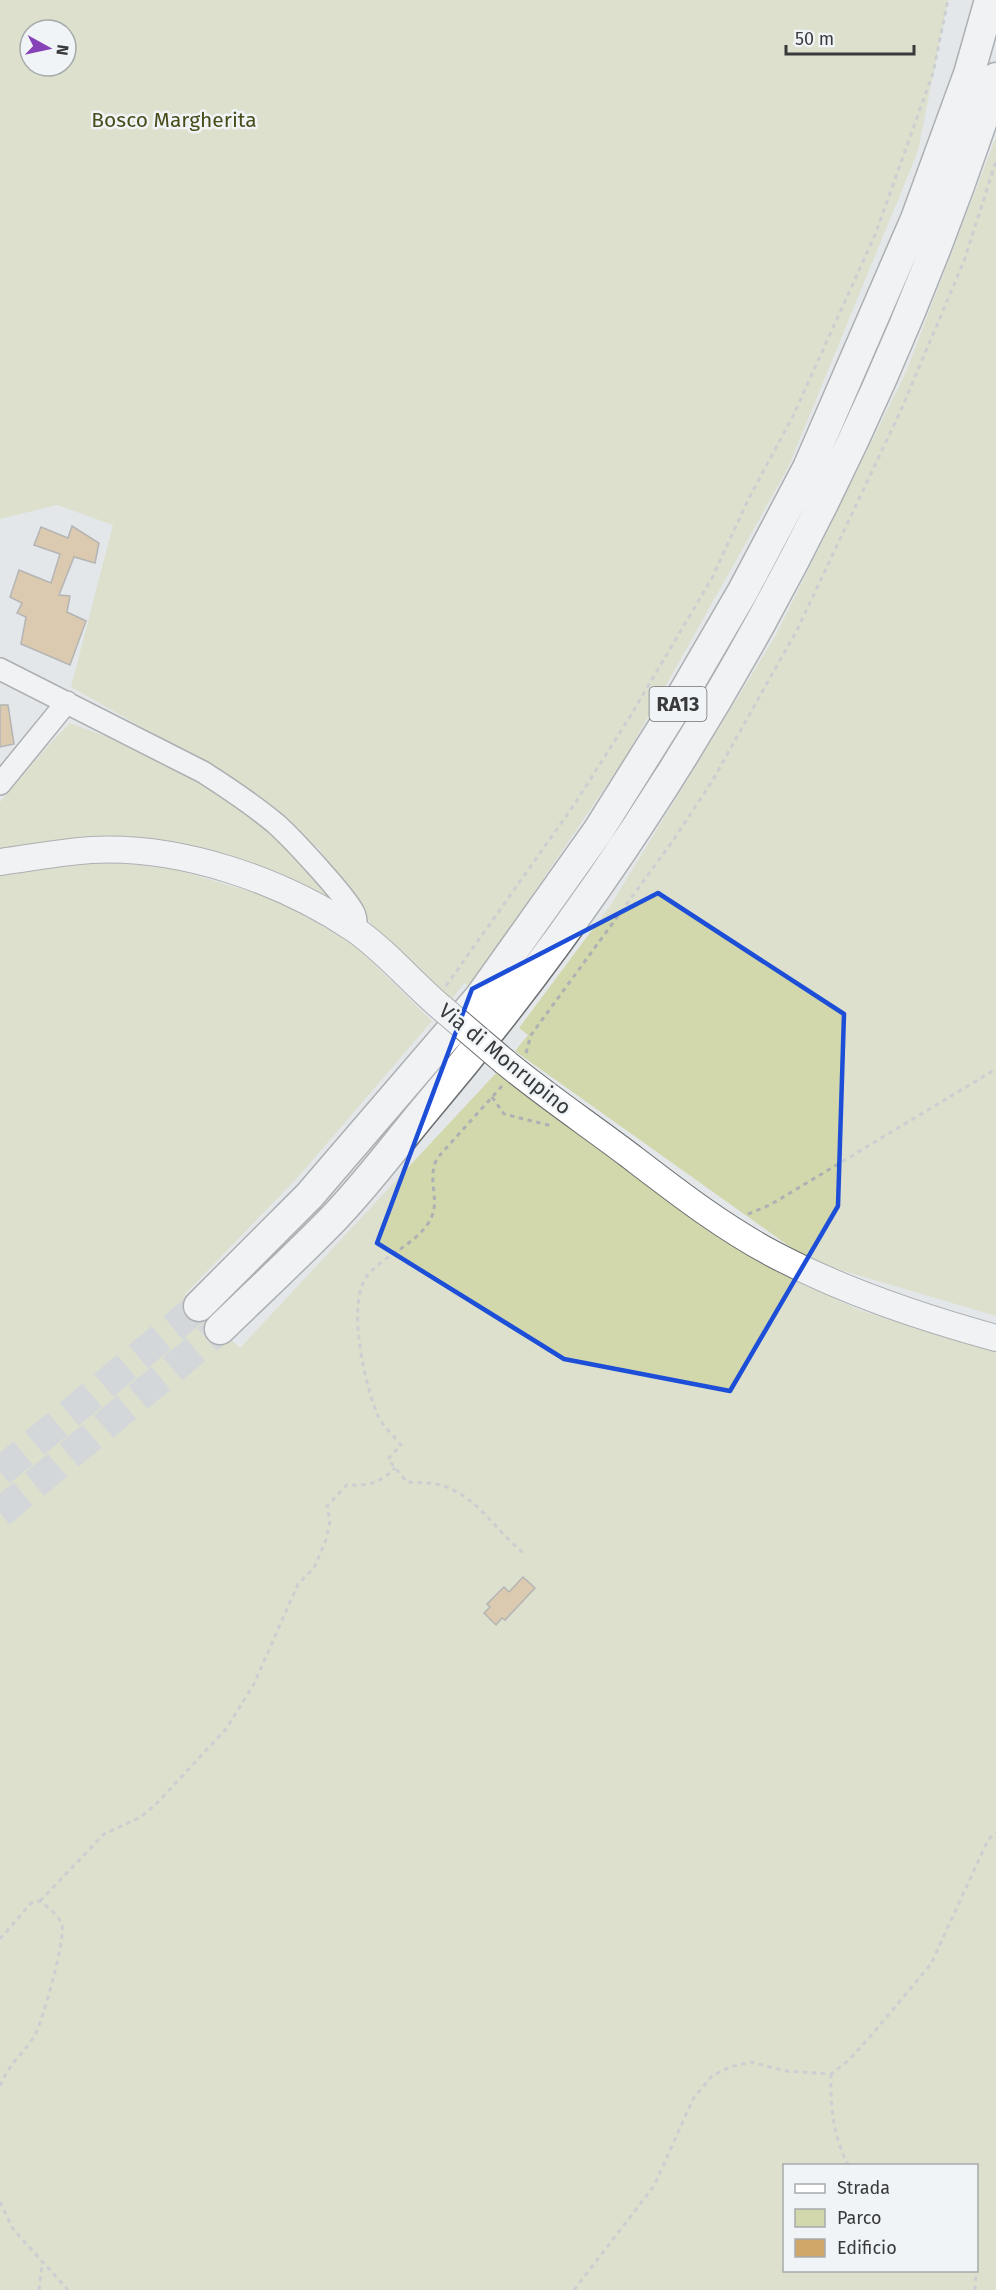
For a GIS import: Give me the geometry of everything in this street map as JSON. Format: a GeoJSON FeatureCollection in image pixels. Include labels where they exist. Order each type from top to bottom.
{"type":"FeatureCollection","features":[{"type":"Feature","properties":{"kind":"highway","name":"RA13"},"geometry":{"type":"LineString","coordinates":[[199,1306],[309,1196],[480,997],[598,831],[672,713],[743,591],[808,468],[916,219],[969,74],[990,0]]}},
{"type":"Feature","properties":{"kind":"highway","name":"RA13"},"geometry":{"type":"LineString","coordinates":[[220,1329],[334,1217],[466,1062],[541,966],[627,843],[706,718],[775,597],[838,475],[945,226],[996,78]]}},
{"type":"Feature","properties":{"kind":"main road","name":"Via di Monrupino"},"geometry":{"type":"LineString","coordinates":[[0,862],[90,850],[114,850],[201,862],[275,886],[310,902],[356,931],[511,1067],[725,1226],[774,1255],[836,1284],[903,1311],[996,1338]]}},
{"type":"Feature","properties":{"kind":"street"},"geometry":{"type":"LineString","coordinates":[[0,669],[203,772],[276,824],[351,908],[357,921],[356,931]]}},
{"type":"Feature","properties":{"kind":"street"},"geometry":{"type":"LineString","coordinates":[[0,784],[67,702]]}},
{"type":"Feature","properties":{"kind":"path"},"geometry":{"type":"LineString","coordinates":[[438,1005],[574,804],[631,715],[712,578],[749,498],[793,416],[875,235],[933,73],[948,0]]}},
{"type":"Feature","properties":{"kind":"path"},"geometry":{"type":"LineString","coordinates":[[511,1067],[492,1097],[440,1155],[433,1167],[436,1194],[433,1213],[426,1226],[408,1245],[367,1277],[360,1296],[359,1344],[379,1417],[401,1445],[388,1459],[395,1468],[407,1482],[442,1485],[464,1495],[511,1544],[526,1555]]}},
{"type":"Feature","properties":{"kind":"path"},"geometry":{"type":"LineString","coordinates":[[725,1226],[770,1205],[996,1069]]}},
{"type":"Feature","properties":{"kind":"path"},"geometry":{"type":"LineString","coordinates":[[492,1097],[504,1114],[530,1122],[558,1126],[590,1126]]}},
{"type":"Feature","properties":{"kind":"path"},"geometry":{"type":"LineString","coordinates":[[0,1939],[31,1904],[40,1901],[104,1834],[141,1817],[157,1803],[226,1729],[254,1684],[298,1584],[314,1568],[326,1540],[330,1521],[327,1506],[347,1485],[370,1485],[383,1480],[395,1468]]}},
{"type":"Feature","properties":{"kind":"path"},"geometry":{"type":"LineString","coordinates":[[574,2290],[654,2186],[693,2099],[712,2076],[730,2067],[751,2062],[786,2072],[831,2074],[848,2061],[931,1964],[988,1840],[996,1832]]}},
{"type":"Feature","properties":{"kind":"path"},"geometry":{"type":"LineString","coordinates":[[0,2087],[8,2068],[41,2025],[61,1946],[62,1926],[50,1908],[40,1901]]}},
{"type":"Feature","properties":{"kind":"path"},"geometry":{"type":"LineString","coordinates":[[831,2074],[831,2102],[836,2132],[848,2164]]}},
{"type":"Feature","properties":{"kind":"path"},"geometry":{"type":"LineString","coordinates":[[0,2202],[13,2229],[42,2264],[68,2290]]}},
{"type":"Feature","properties":{"kind":"path"},"geometry":{"type":"LineString","coordinates":[[39,2290],[42,2264]]}},
{"type":"Feature","properties":{"kind":"path"},"geometry":{"type":"LineString","coordinates":[[975,2290],[976,2272]]}},
{"type":"Feature","properties":{"kind":"highlighted area"},"geometry":{"type":"Polygon","coordinates":[[[658,893],[844,1014],[838,1206],[730,1391],[564,1359],[377,1243],[472,989],[658,893]]]}},
{"type":"Feature","properties":{"kind":"green space","name":"Bosco Margherita"},"geometry":{"type":"Polygon","coordinates":[[[0,0],[948,0],[918,151],[788,468],[625,758],[470,987],[464,983],[452,999],[372,925],[318,848],[237,781],[71,687],[113,525],[57,505],[0,519],[0,0]]]}},
{"type":"Feature","properties":{"kind":"green space"},"geometry":{"type":"Polygon","coordinates":[[[996,137],[996,1316],[810,1261],[515,1051],[528,1035],[519,1028],[610,906],[776,635],[906,372],[996,137]]]}},
{"type":"Feature","properties":{"kind":"green space"},"geometry":{"type":"Polygon","coordinates":[[[70,723],[158,756],[273,825],[344,912],[240,866],[0,856],[0,802],[70,723]]]}},
{"type":"Feature","properties":{"kind":"green space"},"geometry":{"type":"Polygon","coordinates":[[[91,859],[178,870],[275,899],[355,945],[432,1021],[298,1177],[185,1294],[240,1348],[497,1072],[755,1260],[859,1310],[996,1352],[996,2290],[0,2290],[0,875],[91,859]]]}},
{"type":"Feature","properties":{"kind":"building"},"geometry":{"type":"Polygon","coordinates":[[[72,526],[99,543],[95,563],[74,557],[59,595],[70,596],[67,612],[86,621],[70,665],[21,644],[26,617],[17,613],[22,603],[10,597],[19,570],[51,583],[60,554],[34,545],[41,527],[68,538],[72,526]]]}},
{"type":"Feature","properties":{"kind":"building"},"geometry":{"type":"Polygon","coordinates":[[[0,705],[8,705],[14,744],[0,747],[0,705]]]}},
{"type":"Feature","properties":{"kind":"building"},"geometry":{"type":"Polygon","coordinates":[[[523,1577],[535,1588],[505,1620],[502,1618],[496,1625],[484,1613],[490,1607],[487,1604],[504,1587],[509,1592],[523,1577]]]}},
{"type":"Feature","properties":{"kind":"tunnel"},"geometry":{"type":"LineString","coordinates":[[0,1472],[199,1306]]}},
{"type":"Feature","properties":{"kind":"tunnel"},"geometry":{"type":"LineString","coordinates":[[0,1513],[220,1329]]}}]}
